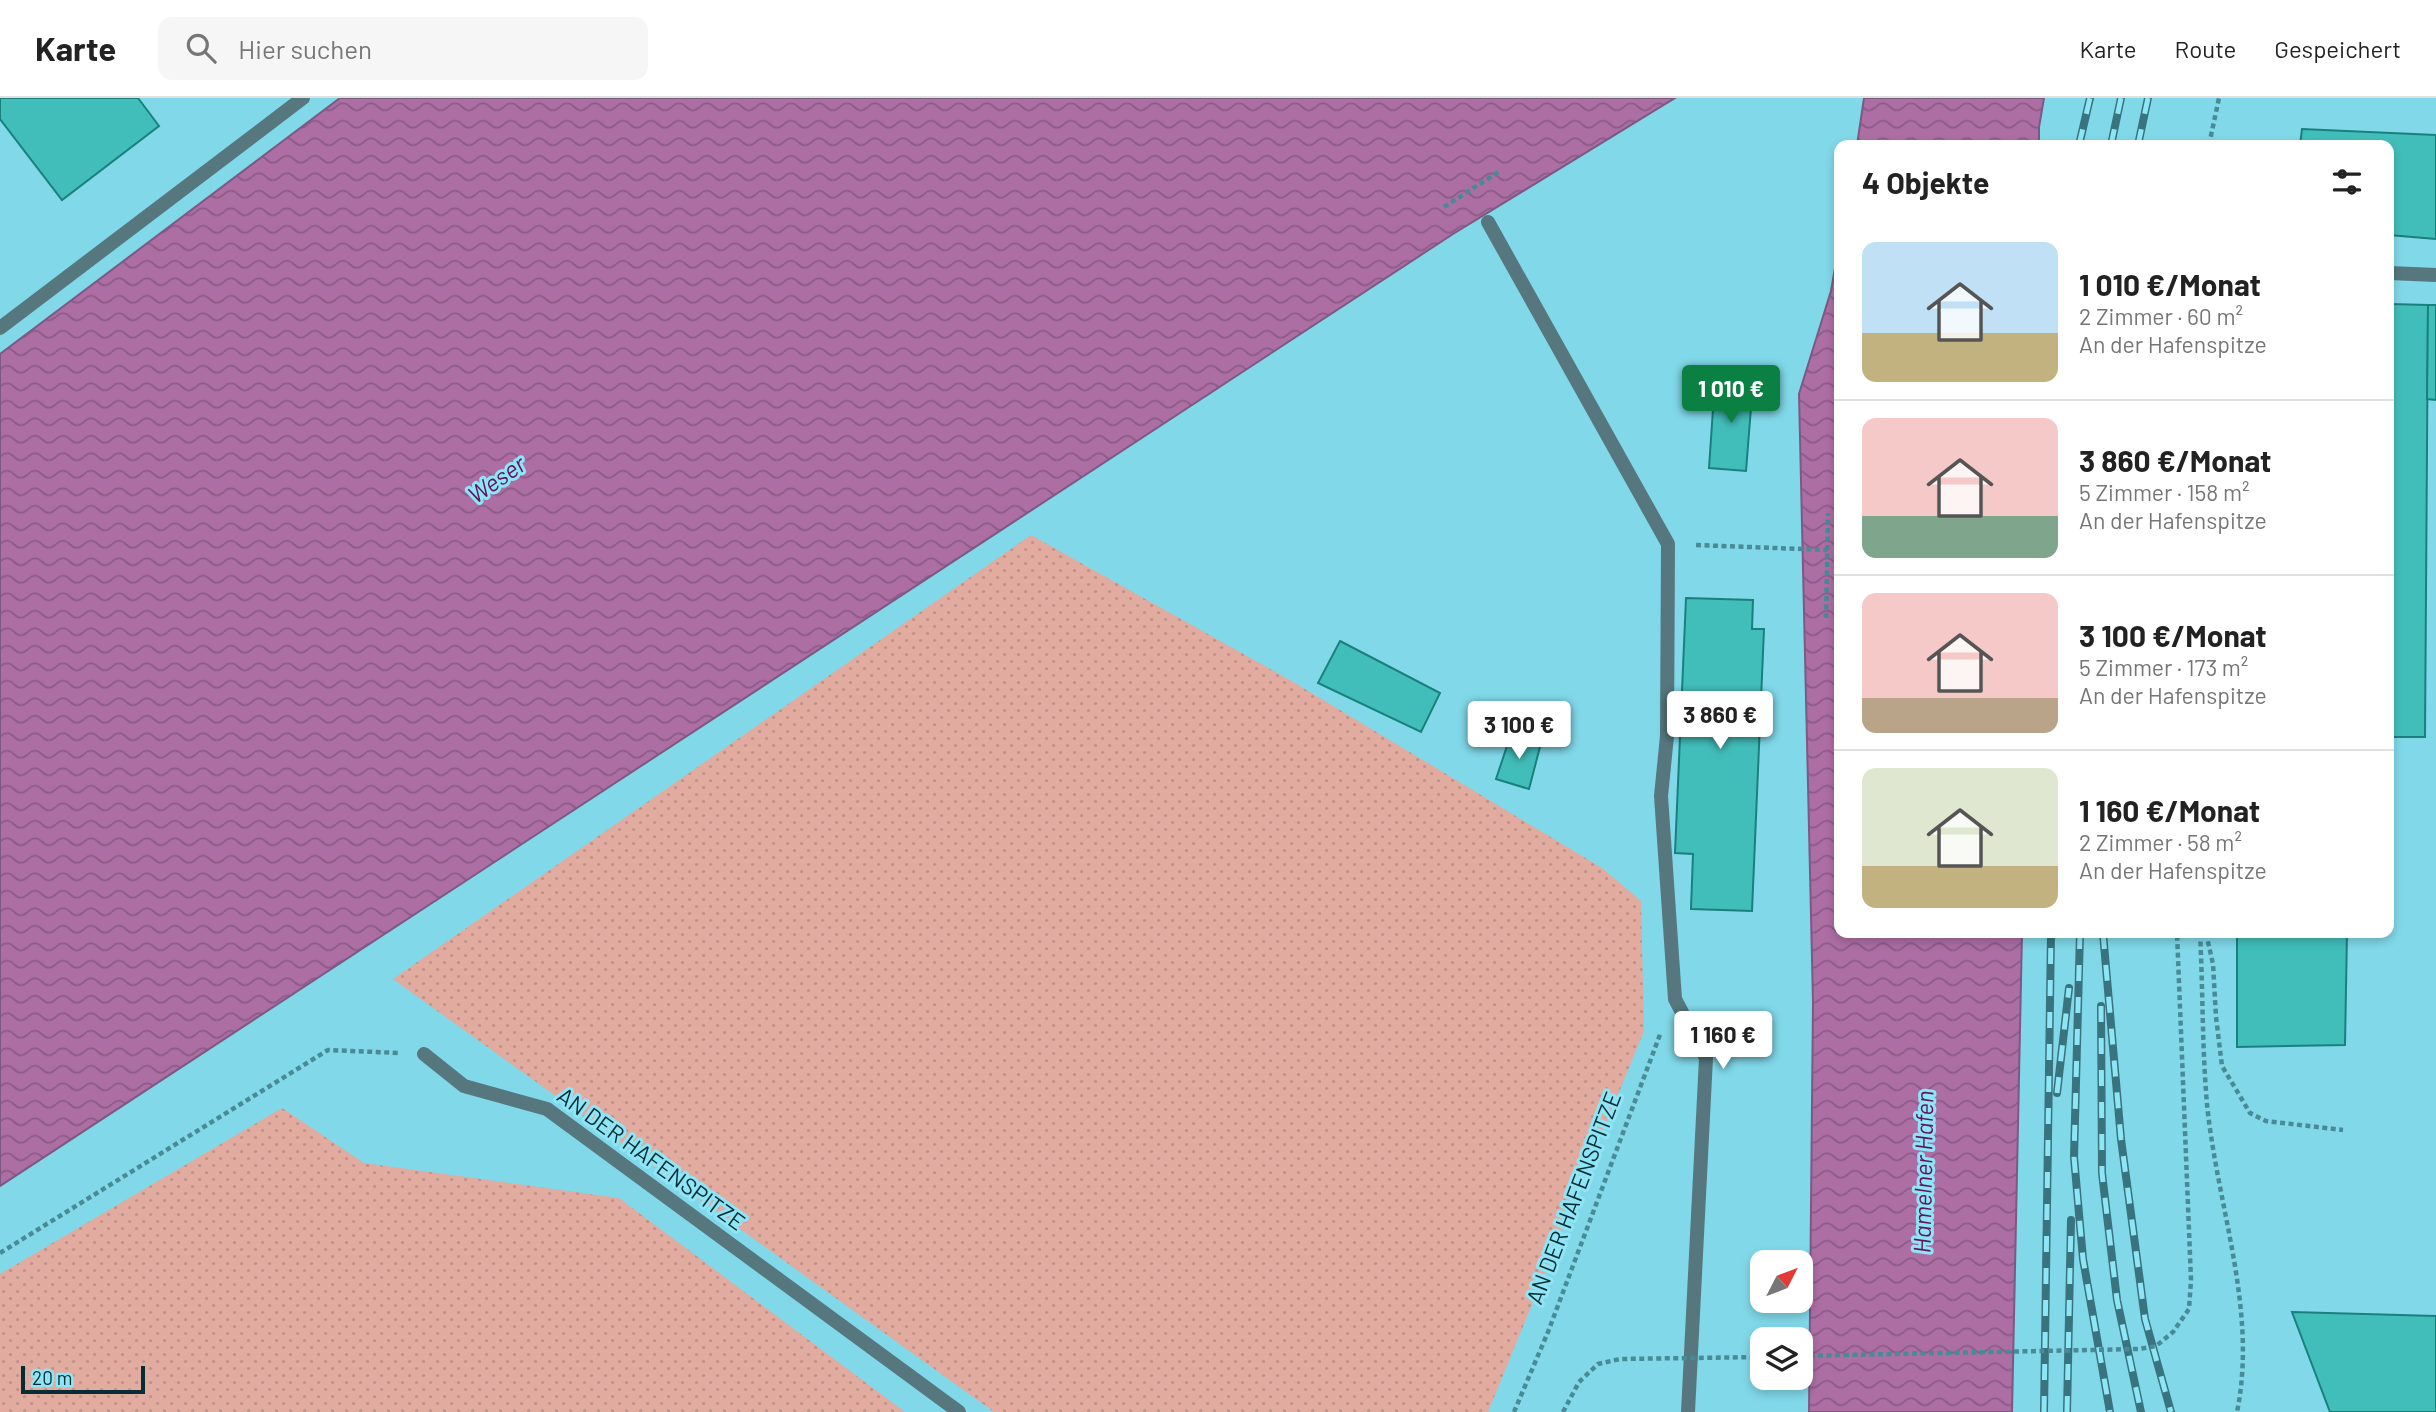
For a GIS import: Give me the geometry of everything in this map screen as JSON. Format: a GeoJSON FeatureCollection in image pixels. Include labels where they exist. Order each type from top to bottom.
{"type":"FeatureCollection","features":[{"type":"Feature","properties":{"kind":"street"},"geometry":{"type":"LineString","coordinates":[[0,328],[303,98]]}},
{"type":"Feature","properties":{"kind":"street"},"geometry":{"type":"LineString","coordinates":[[1488,222],[1668,544],[1667,736],[1661,796],[1675,999],[1706,1058],[1688,1412]]}},
{"type":"Feature","properties":{"kind":"street"},"geometry":{"type":"LineString","coordinates":[[2394,273],[2436,275]]}},
{"type":"Feature","properties":{"kind":"street","name":"AN DER HAFENSPITZE"},"geometry":{"type":"LineString","coordinates":[[424,1054],[464,1086],[547,1108],[959,1412]]}},
{"type":"Feature","properties":{"kind":"path"},"geometry":{"type":"LineString","coordinates":[[2209,140],[2219,98]]}},
{"type":"Feature","properties":{"kind":"path"},"geometry":{"type":"LineString","coordinates":[[1444,206],[1500,171]]}},
{"type":"Feature","properties":{"kind":"path"},"geometry":{"type":"LineString","coordinates":[[1826,618],[1828,513]]}},
{"type":"Feature","properties":{"kind":"path"},"geometry":{"type":"LineString","coordinates":[[1668,544],[1828,550]]}},
{"type":"Feature","properties":{"kind":"path"},"geometry":{"type":"LineString","coordinates":[[1813,1356],[2139,1349],[2156,1346],[2174,1332],[2189,1309],[2191,1280],[2177,938]]}},
{"type":"Feature","properties":{"kind":"path"},"geometry":{"type":"LineString","coordinates":[[2200,938],[2207,1105],[2241,1306],[2242,1389],[2237,1412]]}},
{"type":"Feature","properties":{"kind":"path"},"geometry":{"type":"LineString","coordinates":[[2207,938],[2213,964],[2222,1066],[2250,1113],[2266,1121],[2343,1130]]}},
{"type":"Feature","properties":{"kind":"path","name":"AN DER HAFENSPITZE"},"geometry":{"type":"LineString","coordinates":[[1514,1412],[1548,1332],[1675,999]]}},
{"type":"Feature","properties":{"kind":"path"},"geometry":{"type":"LineString","coordinates":[[0,1253],[328,1050],[424,1054]]}},
{"type":"Feature","properties":{"kind":"path"},"geometry":{"type":"LineString","coordinates":[[1563,1412],[1579,1382],[1598,1364],[1620,1359],[1750,1357]]}},
{"type":"Feature","properties":{"kind":"shaded area"},"geometry":{"type":"Polygon","coordinates":[[[1031,535],[1295,683],[1602,868],[1641,901],[1644,1031],[1488,1412],[994,1412],[393,979],[1031,535]]]}},
{"type":"Feature","properties":{"kind":"shaded area"},"geometry":{"type":"Polygon","coordinates":[[[282,1108],[364,1163],[619,1198],[905,1412],[0,1412],[0,1274],[282,1108]]]}},
{"type":"Feature","properties":{"kind":"water","name":"Weser"},"geometry":{"type":"Polygon","coordinates":[[[340,98],[1675,98],[1453,234],[0,1186],[0,354],[340,98]]]}},
{"type":"Feature","properties":{"kind":"water"},"geometry":{"type":"Polygon","coordinates":[[[1864,98],[2044,98],[2039,140],[1858,140],[1864,98]]]}},
{"type":"Feature","properties":{"kind":"water","name":"Hamelner Hafen"},"geometry":{"type":"Polygon","coordinates":[[[1834,274],[1834,938],[2022,938],[2012,1412],[1809,1412],[1809,1390],[1813,1390],[1813,1327],[1810,1327],[1810,1313],[1813,1313],[1813,1250],[1811,1250],[1813,1002],[1799,394],[1834,274]]]}},
{"type":"Feature","properties":{"kind":"building"},"geometry":{"type":"Polygon","coordinates":[[[0,98],[138,98],[159,126],[62,200],[0,119],[0,98]]]}},
{"type":"Feature","properties":{"kind":"building"},"geometry":{"type":"Polygon","coordinates":[[[2302,129],[2436,135],[2436,239],[2394,235],[2394,140],[2301,140],[2302,129]]]}},
{"type":"Feature","properties":{"kind":"building"},"geometry":{"type":"Polygon","coordinates":[[[2394,304],[2428,305],[2425,737],[2394,737],[2394,304]]]}},
{"type":"Feature","properties":{"kind":"building"},"geometry":{"type":"Polygon","coordinates":[[[2428,305],[2436,305],[2436,400],[2427,399],[2428,305]]]}},
{"type":"Feature","properties":{"kind":"building"},"geometry":{"type":"Polygon","coordinates":[[[1715,380],[1753,382],[1746,471],[1709,468],[1715,380]]]}},
{"type":"Feature","properties":{"kind":"building"},"geometry":{"type":"Polygon","coordinates":[[[1686,598],[1753,600],[1752,629],[1764,629],[1752,911],[1691,909],[1693,854],[1675,853],[1686,598]]]}},
{"type":"Feature","properties":{"kind":"building"},"geometry":{"type":"Polygon","coordinates":[[[1340,641],[1440,693],[1421,732],[1318,683],[1340,641]]]}},
{"type":"Feature","properties":{"kind":"building"},"geometry":{"type":"Polygon","coordinates":[[[1512,731],[1541,743],[1529,789],[1496,779],[1512,731]]]}},
{"type":"Feature","properties":{"kind":"building"},"geometry":{"type":"Polygon","coordinates":[[[2237,938],[2347,938],[2345,1045],[2237,1047],[2237,938]]]}},
{"type":"Feature","properties":{"kind":"building"},"geometry":{"type":"Polygon","coordinates":[[[2292,1312],[2436,1316],[2436,1412],[2330,1412],[2292,1312]]]}},
{"type":"Feature","properties":{"kind":"railway"},"geometry":{"type":"LineString","coordinates":[[2080,140],[2090,98]]}},
{"type":"Feature","properties":{"kind":"railway"},"geometry":{"type":"LineString","coordinates":[[2112,140],[2121,98]]}},
{"type":"Feature","properties":{"kind":"railway"},"geometry":{"type":"LineString","coordinates":[[2139,140],[2148,98]]}},
{"type":"Feature","properties":{"kind":"railway"},"geometry":{"type":"LineString","coordinates":[[2044,1412],[2051,938]]}},
{"type":"Feature","properties":{"kind":"railway"},"geometry":{"type":"LineString","coordinates":[[2080,938],[2074,1157],[2083,1259],[2110,1412]]}},
{"type":"Feature","properties":{"kind":"railway"},"geometry":{"type":"LineString","coordinates":[[2103,938],[2121,1139],[2145,1319],[2171,1412]]}},
{"type":"Feature","properties":{"kind":"railway"},"geometry":{"type":"LineString","coordinates":[[2057,1093],[2069,988]]}},
{"type":"Feature","properties":{"kind":"railway"},"geometry":{"type":"LineString","coordinates":[[2101,1006],[2102,1173],[2117,1300],[2141,1412]]}},
{"type":"Feature","properties":{"kind":"railway"},"geometry":{"type":"LineString","coordinates":[[2067,1412],[2071,1220]]}}]}
